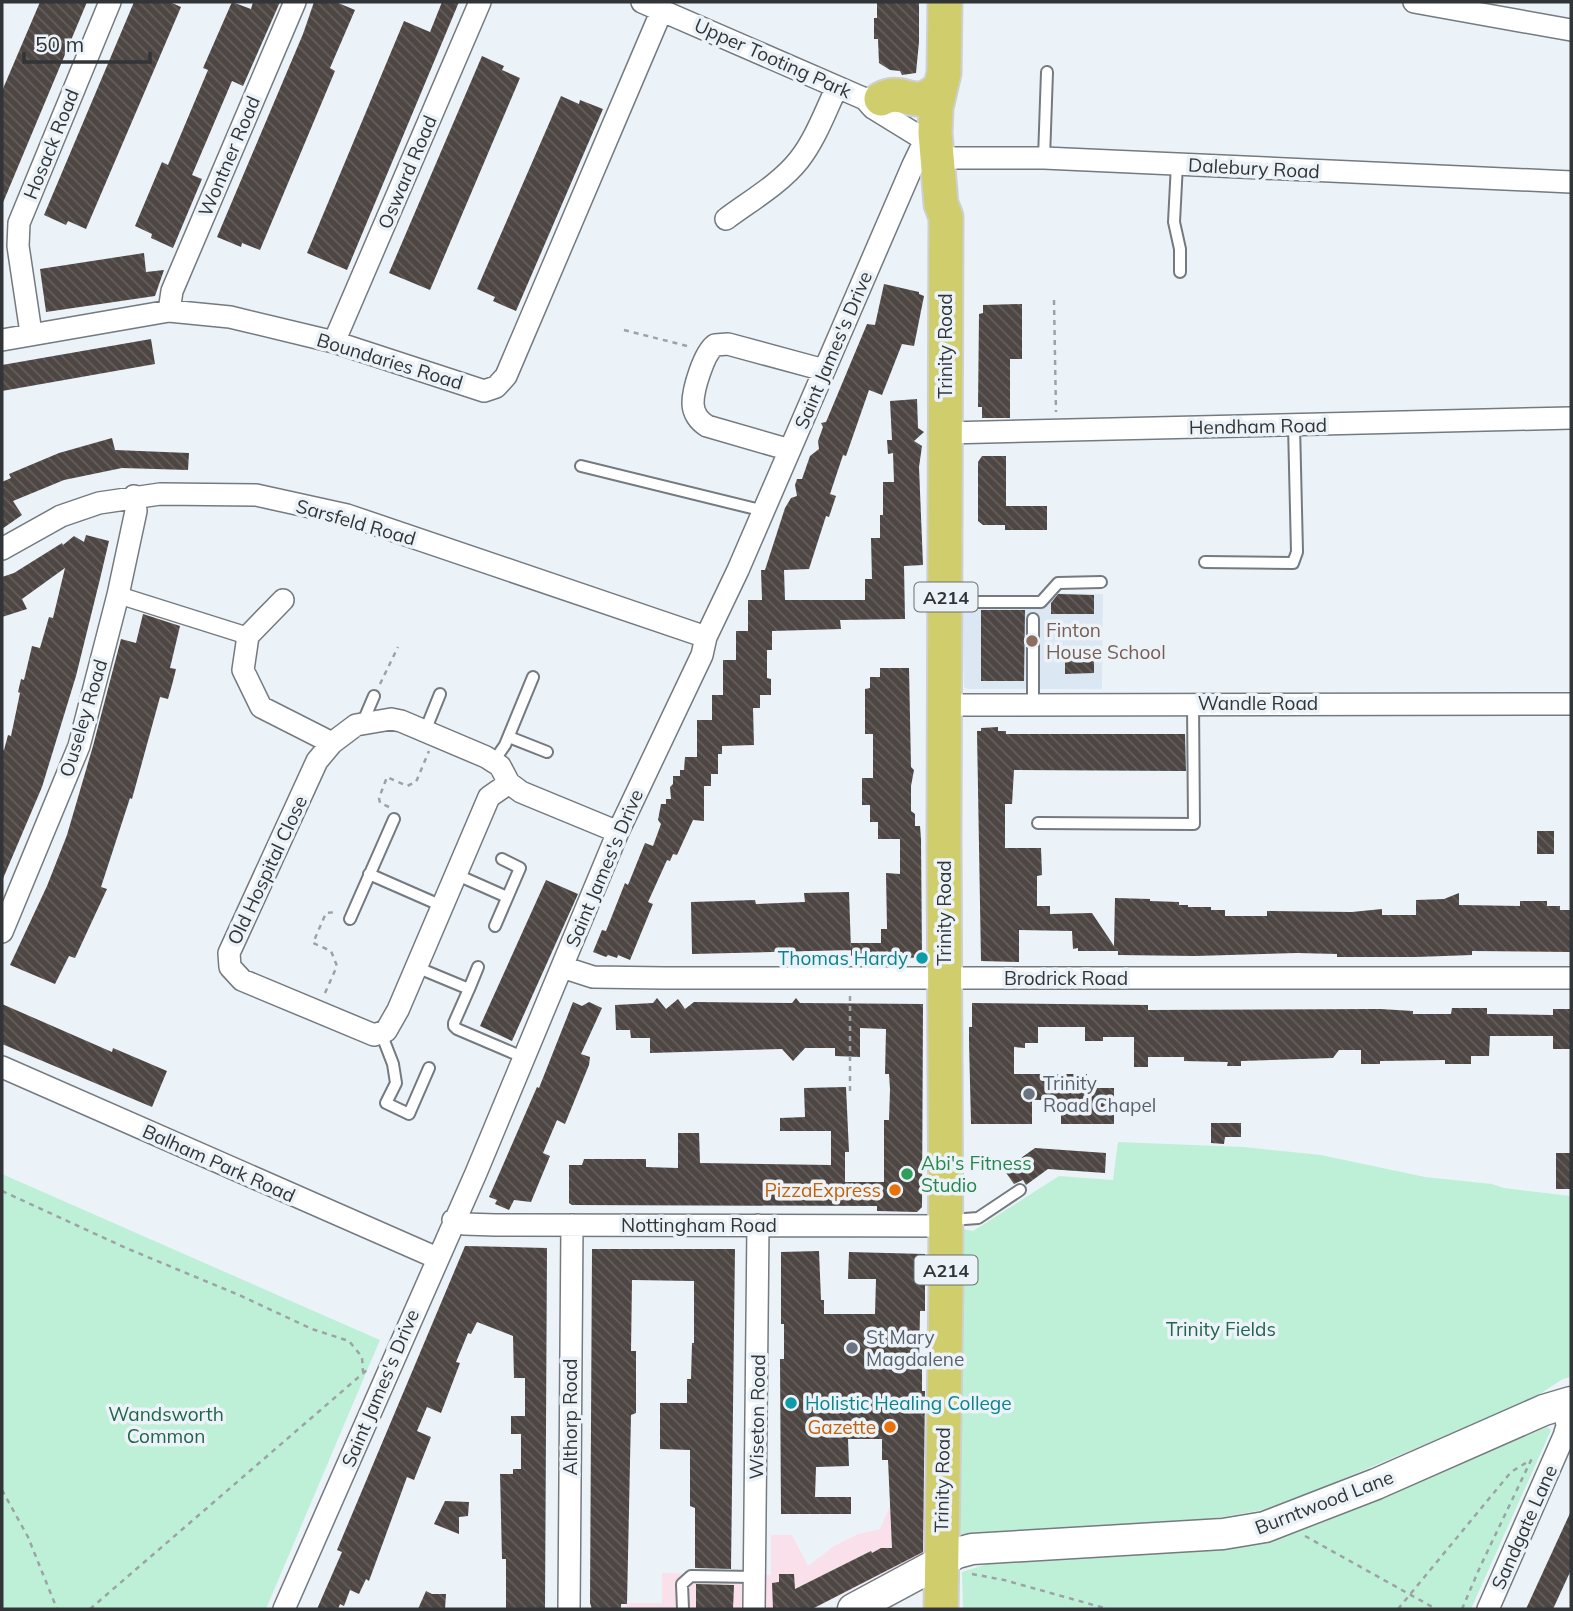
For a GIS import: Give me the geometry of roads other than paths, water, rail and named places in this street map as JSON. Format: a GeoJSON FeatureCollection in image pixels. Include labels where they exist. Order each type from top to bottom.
{"type":"FeatureCollection","features":[{"type":"Feature","properties":{"kind":"highway","name":"Trinity Road"},"geometry":{"type":"LineString","coordinates":[[941,1609],[952,1566],[943,1512],[946,1223],[946,217],[953,205],[940,143],[953,92],[942,80],[945,2]]}},
{"type":"Feature","properties":{"kind":"highway"},"geometry":{"type":"LineString","coordinates":[[873,99],[894,94],[918,100],[935,93],[942,80]]}},
{"type":"Feature","properties":{"kind":"main road","name":"Burntwood Lane"},"geometry":{"type":"LineString","coordinates":[[853,1609],[952,1566],[960,1552],[972,1549],[1249,1531],[1282,1521],[1386,1480],[1568,1403]]}},
{"type":"Feature","properties":{"kind":"street","name":"Hosack Road"},"geometry":{"type":"LineString","coordinates":[[31,333],[18,246],[19,223],[110,2]]}},
{"type":"Feature","properties":{"kind":"street","name":"Wontner Road"},"geometry":{"type":"LineString","coordinates":[[169,311],[172,291],[295,2]]}},
{"type":"Feature","properties":{"kind":"street","name":"Osward Road"},"geometry":{"type":"LineString","coordinates":[[334,342],[480,2]]}},
{"type":"Feature","properties":{"kind":"street","name":"Upper Tooting Park"},"geometry":{"type":"LineString","coordinates":[[642,2],[836,87],[907,108],[940,143]]}},
{"type":"Feature","properties":{"kind":"street"},"geometry":{"type":"LineString","coordinates":[[1414,2],[1571,30]]}},
{"type":"Feature","properties":{"kind":"street","name":"Boundaries Road"},"geometry":{"type":"LineString","coordinates":[[2,340],[169,311],[230,317],[334,342],[484,391],[496,387],[506,376],[662,10]]}},
{"type":"Feature","properties":{"kind":"street"},"geometry":{"type":"LineString","coordinates":[[726,219],[798,162],[817,132],[836,87]]}},
{"type":"Feature","properties":{"kind":"street","name":"Dalebury Road"},"geometry":{"type":"LineString","coordinates":[[940,143],[1044,158],[1571,182]]}},
{"type":"Feature","properties":{"kind":"street","name":"Saint James's Drive"},"geometry":{"type":"LineString","coordinates":[[284,1609],[525,1058],[618,832],[702,655],[706,637],[764,511],[824,370],[940,143]]}},
{"type":"Feature","properties":{"kind":"street"},"geometry":{"type":"LineString","coordinates":[[790,450],[701,422],[692,401],[708,353],[715,345],[728,344],[824,370]]}},
{"type":"Feature","properties":{"kind":"street","name":"Hendham Road"},"geometry":{"type":"LineString","coordinates":[[946,433],[1571,418]]}},
{"type":"Feature","properties":{"kind":"street","name":"Sarsfeld Road"},"geometry":{"type":"LineString","coordinates":[[2,549],[61,516],[99,503],[160,494],[256,495],[347,515],[706,637]]}},
{"type":"Feature","properties":{"kind":"street","name":"Ouseley Road"},"geometry":{"type":"LineString","coordinates":[[2,932],[79,746],[118,595],[136,511],[134,496]]}},
{"type":"Feature","properties":{"kind":"street"},"geometry":{"type":"LineString","coordinates":[[118,595],[248,636]]}},
{"type":"Feature","properties":{"kind":"street"},"geometry":{"type":"LineString","coordinates":[[283,600],[248,636],[243,670],[261,707],[332,743]]}},
{"type":"Feature","properties":{"kind":"street","name":"Wandle Road"},"geometry":{"type":"LineString","coordinates":[[945,705],[1571,704]]}},
{"type":"Feature","properties":{"kind":"street","name":"Old Hospital Close"},"geometry":{"type":"LineString","coordinates":[[381,1033],[367,1033],[242,980],[230,967],[229,953],[317,761],[332,743],[356,725],[391,719],[401,721],[494,761]]}},
{"type":"Feature","properties":{"kind":"street"},"geometry":{"type":"LineString","coordinates":[[494,761],[500,766],[509,783],[521,792],[618,832]]}},
{"type":"Feature","properties":{"kind":"street"},"geometry":{"type":"LineString","coordinates":[[381,1033],[390,1026],[489,797],[509,783]]}},
{"type":"Feature","properties":{"kind":"street","name":"Brodrick Road"},"geometry":{"type":"LineString","coordinates":[[562,967],[593,976],[1571,978]]}},
{"type":"Feature","properties":{"kind":"street","name":"Balham Park Road"},"geometry":{"type":"LineString","coordinates":[[2,1068],[437,1258]]}},
{"type":"Feature","properties":{"kind":"street","name":"Nottingham Road"},"geometry":{"type":"LineString","coordinates":[[453,1220],[464,1224],[572,1225],[946,1223]]}},
{"type":"Feature","properties":{"kind":"street","name":"Althorp Road"},"geometry":{"type":"LineString","coordinates":[[569,1609],[572,1225]]}},
{"type":"Feature","properties":{"kind":"street","name":"Wiseton Road"},"geometry":{"type":"LineString","coordinates":[[754,1609],[758,1225]]}},
{"type":"Feature","properties":{"kind":"street","name":"Sandgate Lane"},"geometry":{"type":"LineString","coordinates":[[1488,1609],[1564,1436],[1568,1403]]}},
{"type":"Feature","properties":{"kind":"lane"},"geometry":{"type":"LineString","coordinates":[[1044,158],[1047,72]]}},
{"type":"Feature","properties":{"kind":"lane"},"geometry":{"type":"LineString","coordinates":[[1177,164],[1174,222],[1180,249],[1180,272]]}},
{"type":"Feature","properties":{"kind":"lane"},"geometry":{"type":"LineString","coordinates":[[1205,562],[1293,563],[1297,552],[1294,425]]}},
{"type":"Feature","properties":{"kind":"lane"},"geometry":{"type":"LineString","coordinates":[[581,466],[764,511]]}},
{"type":"Feature","properties":{"kind":"lane"},"geometry":{"type":"LineString","coordinates":[[946,602],[1041,602],[1058,583],[1101,582]]}},
{"type":"Feature","properties":{"kind":"lane"},"geometry":{"type":"LineString","coordinates":[[1032,619],[1033,703]]}},
{"type":"Feature","properties":{"kind":"lane"},"geometry":{"type":"LineString","coordinates":[[494,761],[509,737],[533,677]]}},
{"type":"Feature","properties":{"kind":"lane"},"geometry":{"type":"LineString","coordinates":[[430,733],[440,694]]}},
{"type":"Feature","properties":{"kind":"lane"},"geometry":{"type":"LineString","coordinates":[[362,724],[374,696]]}},
{"type":"Feature","properties":{"kind":"lane"},"geometry":{"type":"LineString","coordinates":[[1038,823],[1194,824],[1193,703]]}},
{"type":"Feature","properties":{"kind":"lane"},"geometry":{"type":"LineString","coordinates":[[509,737],[547,752]]}},
{"type":"Feature","properties":{"kind":"lane"},"geometry":{"type":"LineString","coordinates":[[349,919],[394,819]]}},
{"type":"Feature","properties":{"kind":"lane"},"geometry":{"type":"LineString","coordinates":[[495,926],[520,868],[502,859]]}},
{"type":"Feature","properties":{"kind":"lane"},"geometry":{"type":"LineString","coordinates":[[369,874],[442,906]]}},
{"type":"Feature","properties":{"kind":"lane"},"geometry":{"type":"LineString","coordinates":[[455,874],[507,897]]}},
{"type":"Feature","properties":{"kind":"lane"},"geometry":{"type":"LineString","coordinates":[[478,967],[454,1026],[525,1058]]}},
{"type":"Feature","properties":{"kind":"lane"},"geometry":{"type":"LineString","coordinates":[[416,968],[469,989]]}},
{"type":"Feature","properties":{"kind":"lane"},"geometry":{"type":"LineString","coordinates":[[381,1033],[393,1064],[396,1083],[386,1103],[409,1114],[429,1068]]}},
{"type":"Feature","properties":{"kind":"lane"},"geometry":{"type":"LineString","coordinates":[[946,1223],[978,1218],[1020,1190]]}},
{"type":"Feature","properties":{"kind":"lane"},"geometry":{"type":"LineString","coordinates":[[683,1609],[682,1584],[691,1576],[755,1577]]}},
{"type":"Feature","properties":{"kind":"place","name":"Finton House School"},"geometry":{"type":"Point","coordinates":[1032,641]}},
{"type":"Feature","properties":{"kind":"place","name":"Thomas Hardy"},"geometry":{"type":"Point","coordinates":[922,958]}},
{"type":"Feature","properties":{"kind":"place","name":"Trinity Road Chapel"},"geometry":{"type":"Point","coordinates":[1029,1094]}},
{"type":"Feature","properties":{"kind":"place","name":"Abi's Fitness Studio"},"geometry":{"type":"Point","coordinates":[907,1174]}},
{"type":"Feature","properties":{"kind":"place","name":"PizzaExpress"},"geometry":{"type":"Point","coordinates":[895,1190]}},
{"type":"Feature","properties":{"kind":"place","name":"St Mary Magdalene"},"geometry":{"type":"Point","coordinates":[852,1348]}},
{"type":"Feature","properties":{"kind":"place","name":"Holistic Healing College"},"geometry":{"type":"Point","coordinates":[791,1403]}},
{"type":"Feature","properties":{"kind":"place","name":"Gazette"},"geometry":{"type":"Point","coordinates":[890,1427]}},
{"type":"Feature","properties":{"kind":"park label","name":"Trinity Fields"},"geometry":{"type":"Point","coordinates":[1221,1329]}},
{"type":"Feature","properties":{"kind":"park label","name":"Wandsworth Common"},"geometry":{"type":"Point","coordinates":[166,1425]}}]}
